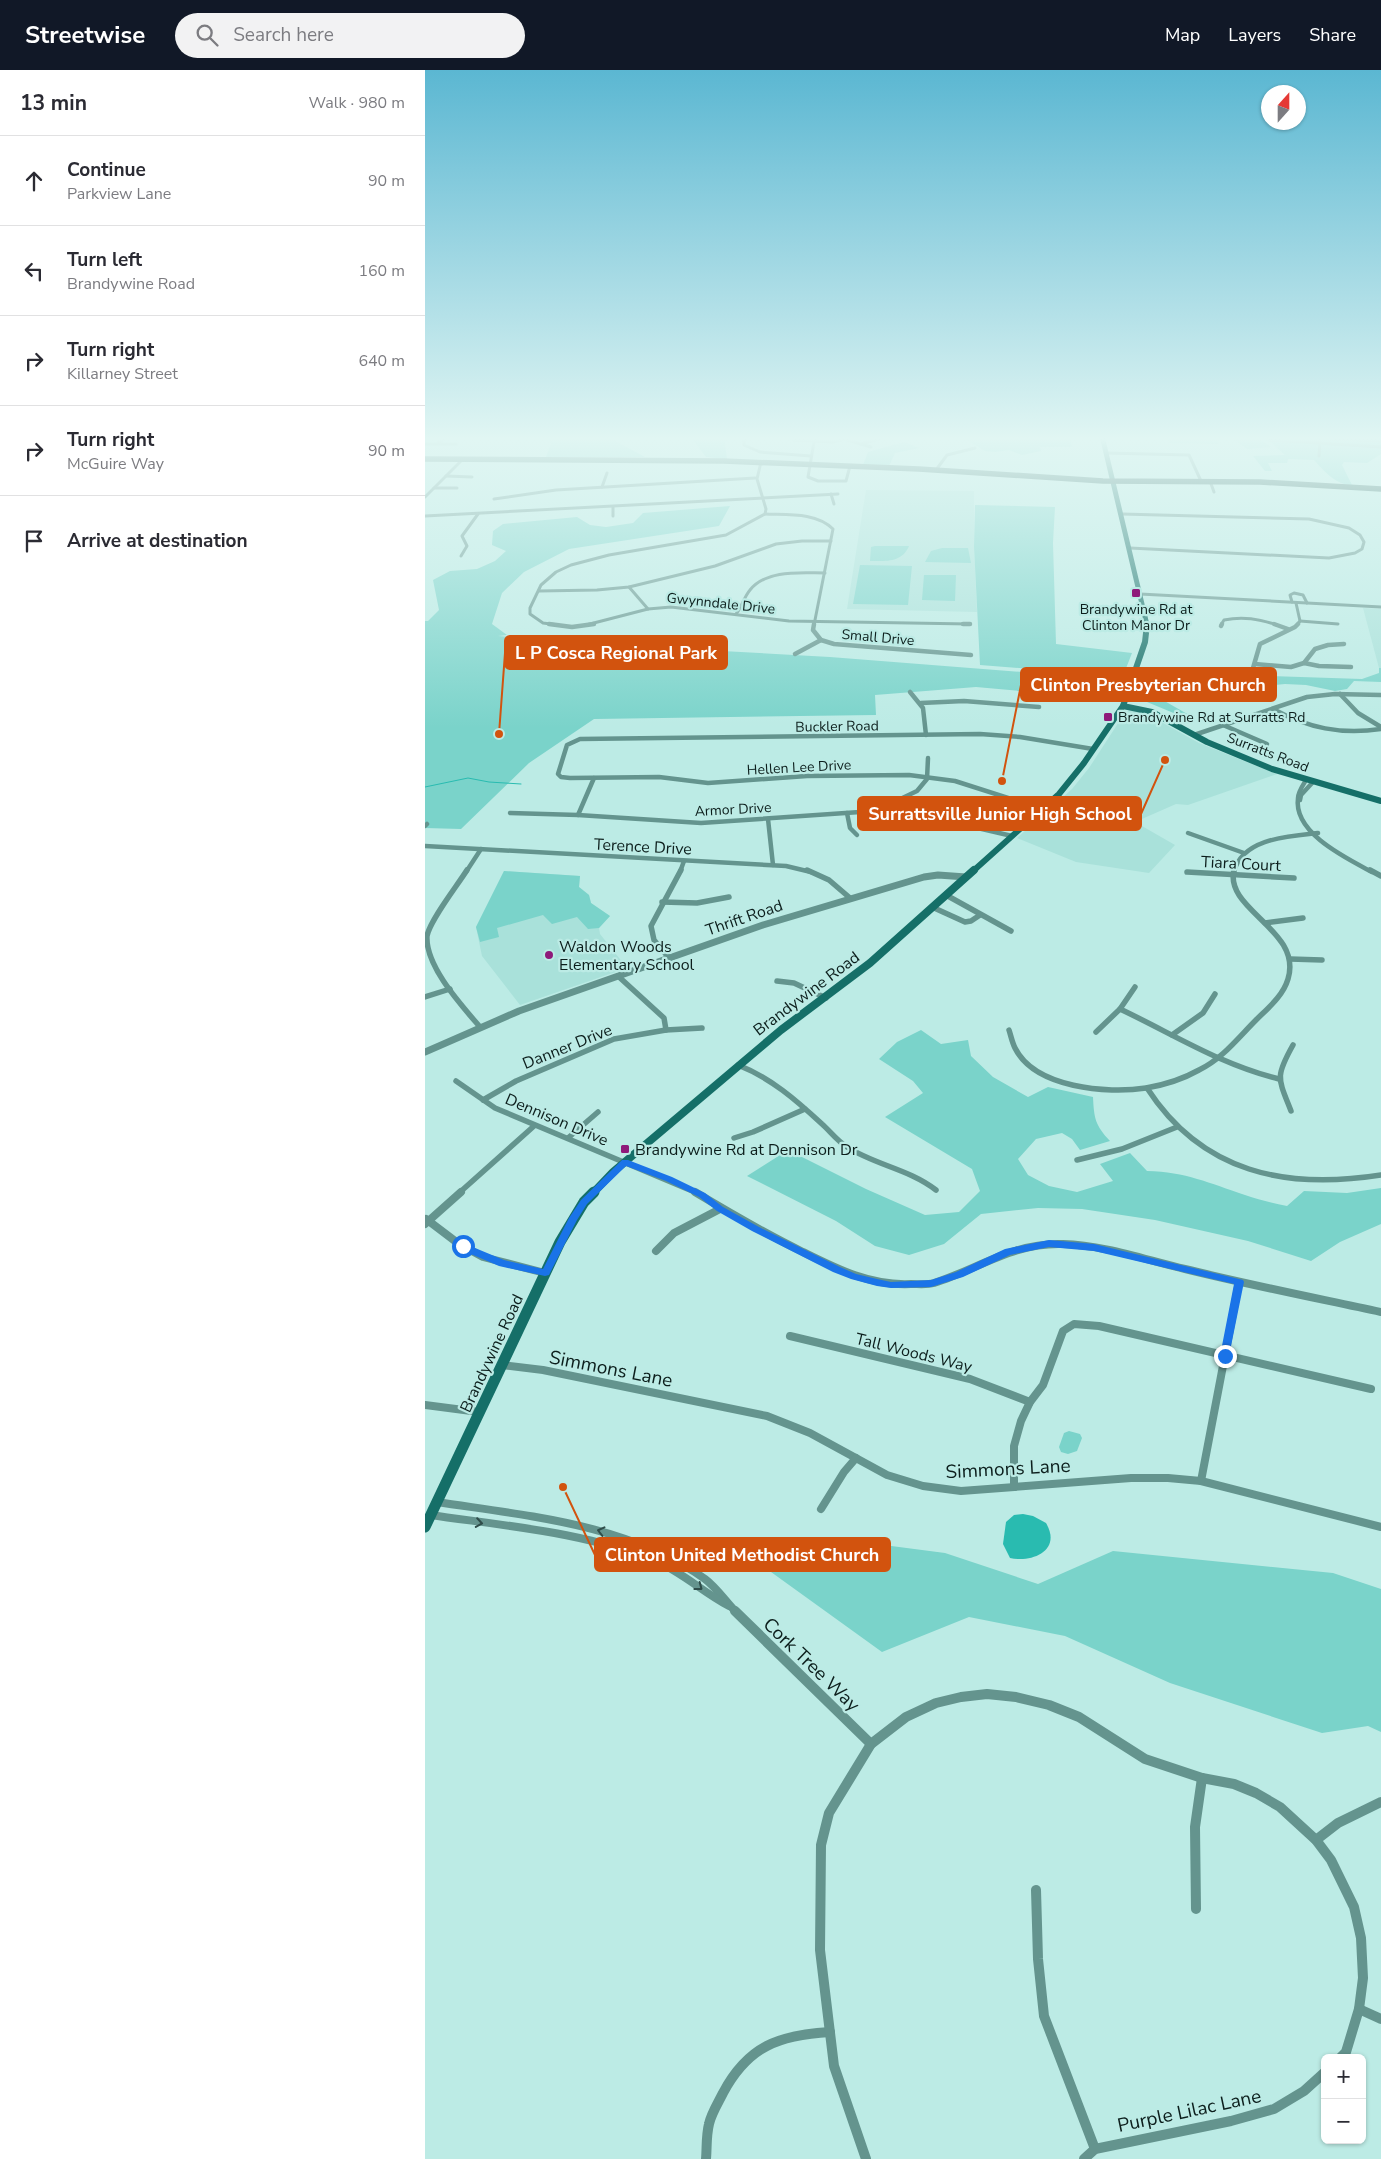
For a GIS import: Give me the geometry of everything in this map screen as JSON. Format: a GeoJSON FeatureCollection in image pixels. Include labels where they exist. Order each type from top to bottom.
{"type":"FeatureCollection","features":[{"type":"Feature","properties":{"kind":"main road","name":"Brandywine Road"},"geometry":{"type":"LineString","coordinates":[[425,1527],[545,1273],[573,1218],[584,1202],[625,1162],[738,1065],[870,963],[1069,784],[1123,706],[1147,633],[1127,533]]}},
{"type":"Feature","properties":{"kind":"main road","name":"Surratts Road"},"geometry":{"type":"LineString","coordinates":[[1123,706],[1153,712],[1195,735],[1255,763],[1381,801]]}},
{"type":"Feature","properties":{"kind":"street"},"geometry":{"type":"LineString","coordinates":[[461,556],[467,548],[462,536],[464,533]]}},
{"type":"Feature","properties":{"kind":"street","name":"Gwynndale Drive"},"geometry":{"type":"LineString","coordinates":[[727,533],[579,562],[557,572],[544,581],[530,608],[530,614],[538,621],[552,625],[586,626],[648,609],[679,607],[780,620],[971,624]]}},
{"type":"Feature","properties":{"kind":"street"},"geometry":{"type":"LineString","coordinates":[[539,591],[597,590],[629,587],[715,566],[776,544],[802,541],[831,541],[832,533]]}},
{"type":"Feature","properties":{"kind":"street"},"geometry":{"type":"LineString","coordinates":[[1130,548],[1329,558],[1355,553],[1362,548],[1365,542],[1358,533]]}},
{"type":"Feature","properties":{"kind":"street","name":"Small Drive"},"geometry":{"type":"LineString","coordinates":[[831,541],[813,630],[821,640],[845,646],[971,655]]}},
{"type":"Feature","properties":{"kind":"street"},"geometry":{"type":"LineString","coordinates":[[736,614],[744,605],[749,592],[761,581],[788,574],[825,573]]}},
{"type":"Feature","properties":{"kind":"street"},"geometry":{"type":"LineString","coordinates":[[629,587],[648,609]]}},
{"type":"Feature","properties":{"kind":"street"},"geometry":{"type":"LineString","coordinates":[[1300,621],[1290,595],[1296,593],[1303,595],[1307,603]]}},
{"type":"Feature","properties":{"kind":"street"},"geometry":{"type":"LineString","coordinates":[[1140,594],[1381,607]]}},
{"type":"Feature","properties":{"kind":"street"},"geometry":{"type":"LineString","coordinates":[[1221,626],[1224,620],[1244,618],[1264,620],[1288,629]]}},
{"type":"Feature","properties":{"kind":"street"},"geometry":{"type":"LineString","coordinates":[[1300,621],[1338,624]]}},
{"type":"Feature","properties":{"kind":"street"},"geometry":{"type":"LineString","coordinates":[[1251,675],[1260,644],[1295,627],[1300,621]]}},
{"type":"Feature","properties":{"kind":"street"},"geometry":{"type":"LineString","coordinates":[[795,654],[821,640]]}},
{"type":"Feature","properties":{"kind":"street"},"geometry":{"type":"LineString","coordinates":[[1304,662],[1315,649],[1328,645],[1344,644]]}},
{"type":"Feature","properties":{"kind":"street"},"geometry":{"type":"LineString","coordinates":[[1255,664],[1288,667],[1304,662],[1319,666],[1351,667]]}},
{"type":"Feature","properties":{"kind":"street"},"geometry":{"type":"LineString","coordinates":[[910,692],[921,704],[926,735]]}},
{"type":"Feature","properties":{"kind":"street"},"geometry":{"type":"LineString","coordinates":[[1340,694],[1359,715],[1381,728]]}},
{"type":"Feature","properties":{"kind":"street"},"geometry":{"type":"LineString","coordinates":[[1195,735],[1307,697],[1340,694],[1381,695]]}},
{"type":"Feature","properties":{"kind":"street"},"geometry":{"type":"LineString","coordinates":[[921,704],[964,701],[1039,707]]}},
{"type":"Feature","properties":{"kind":"street"},"geometry":{"type":"LineString","coordinates":[[1273,709],[1307,726],[1324,730],[1363,733],[1381,728]]}},
{"type":"Feature","properties":{"kind":"street"},"geometry":{"type":"LineString","coordinates":[[1223,725],[1267,744]]}},
{"type":"Feature","properties":{"kind":"street","name":"Buckler Road"},"geometry":{"type":"LineString","coordinates":[[558,770],[567,745],[580,739],[926,735],[1005,736],[1093,749]]}},
{"type":"Feature","properties":{"kind":"street"},"geometry":{"type":"LineString","coordinates":[[928,758],[928,776]]}},
{"type":"Feature","properties":{"kind":"street","name":"Hellen Lee Drive"},"geometry":{"type":"LineString","coordinates":[[558,770],[558,774],[561,777],[659,777],[708,783],[807,776],[899,774],[928,776],[955,781],[1043,809]]}},
{"type":"Feature","properties":{"kind":"street","name":"Armor Drive"},"geometry":{"type":"LineString","coordinates":[[510,813],[578,815],[687,823],[847,813],[870,810],[901,800],[925,784],[928,776]]}},
{"type":"Feature","properties":{"kind":"street"},"geometry":{"type":"LineString","coordinates":[[578,815],[594,778]]}},
{"type":"Feature","properties":{"kind":"street"},"geometry":{"type":"LineString","coordinates":[[1310,781],[1299,791],[1296,804],[1300,816],[1337,853],[1381,874]]}},
{"type":"Feature","properties":{"kind":"street"},"geometry":{"type":"LineString","coordinates":[[847,813],[850,828],[857,835]]}},
{"type":"Feature","properties":{"kind":"street"},"geometry":{"type":"LineString","coordinates":[[768,819],[773,866]]}},
{"type":"Feature","properties":{"kind":"street"},"geometry":{"type":"LineString","coordinates":[[956,823],[1012,836]]}},
{"type":"Feature","properties":{"kind":"street"},"geometry":{"type":"LineString","coordinates":[[1188,833],[1244,853]]}},
{"type":"Feature","properties":{"kind":"street"},"geometry":{"type":"LineString","coordinates":[[1009,1030],[1015,1048],[1023,1059],[1052,1078],[1075,1086],[1097,1089],[1147,1088],[1190,1074],[1216,1060],[1285,990],[1289,977],[1290,959],[1279,940],[1237,892],[1233,876],[1237,863],[1244,853],[1269,840],[1315,833]]}},
{"type":"Feature","properties":{"kind":"street","name":"Terence Drive"},"geometry":{"type":"LineString","coordinates":[[425,846],[803,869],[821,874],[850,898]]}},
{"type":"Feature","properties":{"kind":"street"},"geometry":{"type":"LineString","coordinates":[[480,1027],[449,989],[430,960],[427,937],[444,905],[481,848]]}},
{"type":"Feature","properties":{"kind":"street"},"geometry":{"type":"LineString","coordinates":[[669,958],[656,945],[651,929],[654,914],[674,886],[684,861]]}},
{"type":"Feature","properties":{"kind":"street","name":"Tiara Court"},"geometry":{"type":"LineString","coordinates":[[1187,872],[1294,878]]}},
{"type":"Feature","properties":{"kind":"street","name":"Thrift Road"},"geometry":{"type":"LineString","coordinates":[[425,1052],[519,1011],[763,925],[850,898],[931,876],[966,877]]}},
{"type":"Feature","properties":{"kind":"street"},"geometry":{"type":"LineString","coordinates":[[946,895],[969,906],[980,916],[1011,932]]}},
{"type":"Feature","properties":{"kind":"street"},"geometry":{"type":"LineString","coordinates":[[662,902],[697,903],[729,897]]}},
{"type":"Feature","properties":{"kind":"street"},"geometry":{"type":"LineString","coordinates":[[932,907],[965,922],[980,916]]}},
{"type":"Feature","properties":{"kind":"street"},"geometry":{"type":"LineString","coordinates":[[1265,923],[1303,918]]}},
{"type":"Feature","properties":{"kind":"street"},"geometry":{"type":"LineString","coordinates":[[1290,959],[1322,960]]}},
{"type":"Feature","properties":{"kind":"street"},"geometry":{"type":"LineString","coordinates":[[618,976],[664,1018],[666,1030]]}},
{"type":"Feature","properties":{"kind":"street"},"geometry":{"type":"LineString","coordinates":[[777,981],[793,983],[826,998]]}},
{"type":"Feature","properties":{"kind":"street"},"geometry":{"type":"LineString","coordinates":[[1096,1032],[1120,1009],[1135,987]]}},
{"type":"Feature","properties":{"kind":"street"},"geometry":{"type":"LineString","coordinates":[[425,997],[449,989]]}},
{"type":"Feature","properties":{"kind":"street"},"geometry":{"type":"LineString","coordinates":[[1172,1035],[1199,1018],[1209,1006],[1215,994]]}},
{"type":"Feature","properties":{"kind":"street"},"geometry":{"type":"LineString","coordinates":[[1120,1009],[1216,1060],[1279,1080]]}},
{"type":"Feature","properties":{"kind":"street","name":"Danner Drive"},"geometry":{"type":"LineString","coordinates":[[483,1100],[516,1081],[614,1039],[666,1030],[702,1028]]}},
{"type":"Feature","properties":{"kind":"street"},"geometry":{"type":"LineString","coordinates":[[1291,1111],[1279,1080],[1283,1063],[1293,1045]]}},
{"type":"Feature","properties":{"kind":"street"},"geometry":{"type":"LineString","coordinates":[[738,1065],[771,1080],[846,1147],[882,1164],[922,1179],[936,1190]]}},
{"type":"Feature","properties":{"kind":"street","name":"Dennison Drive"},"geometry":{"type":"LineString","coordinates":[[457,1081],[495,1108],[534,1126],[689,1188],[755,1229],[837,1269],[866,1280],[891,1285],[912,1285],[942,1281],[1008,1252],[1049,1244],[1094,1248],[1239,1282],[1381,1312]]}},
{"type":"Feature","properties":{"kind":"street"},"geometry":{"type":"LineString","coordinates":[[1147,1088],[1161,1110],[1177,1127],[1219,1156],[1277,1175],[1324,1181],[1381,1175]]}},
{"type":"Feature","properties":{"kind":"street"},"geometry":{"type":"LineString","coordinates":[[734,1138],[753,1132],[805,1109]]}},
{"type":"Feature","properties":{"kind":"street"},"geometry":{"type":"LineString","coordinates":[[568,1138],[598,1112]]}},
{"type":"Feature","properties":{"kind":"street"},"geometry":{"type":"LineString","coordinates":[[534,1126],[426,1221],[477,1254],[503,1263],[545,1273]]}},
{"type":"Feature","properties":{"kind":"street"},"geometry":{"type":"LineString","coordinates":[[1077,1160],[1122,1149],[1177,1127]]}},
{"type":"Feature","properties":{"kind":"street"},"geometry":{"type":"LineString","coordinates":[[656,1251],[674,1233],[720,1209]]}},
{"type":"Feature","properties":{"kind":"street"},"geometry":{"type":"LineString","coordinates":[[1201,1481],[1239,1282]]}},
{"type":"Feature","properties":{"kind":"street"},"geometry":{"type":"LineString","coordinates":[[1014,1487],[1014,1446],[1021,1421],[1030,1402],[1043,1385],[1065,1328],[1073,1324],[1082,1323],[1099,1326],[1371,1389]]}},
{"type":"Feature","properties":{"kind":"street","name":"Tall Woods Way"},"geometry":{"type":"LineString","coordinates":[[790,1336],[970,1379],[1030,1402]]}},
{"type":"Feature","properties":{"kind":"street","name":"Simmons Lane"},"geometry":{"type":"LineString","coordinates":[[501,1365],[552,1372],[767,1416],[810,1433],[887,1475],[923,1486],[961,1491],[1131,1478],[1169,1478],[1201,1481],[1381,1527]]}},
{"type":"Feature","properties":{"kind":"street"},"geometry":{"type":"LineString","coordinates":[[425,1405],[479,1412]]}},
{"type":"Feature","properties":{"kind":"street"},"geometry":{"type":"LineString","coordinates":[[821,1509],[844,1472],[856,1458]]}},
{"type":"Feature","properties":{"kind":"street","name":"Cork Tree Way"},"geometry":{"type":"LineString","coordinates":[[437,1502],[605,1531],[667,1555],[721,1591],[731,1607],[871,1744]]}},
{"type":"Feature","properties":{"kind":"street","name":"Cork Tree Way"},"geometry":{"type":"LineString","coordinates":[[431,1515],[571,1536],[631,1551],[661,1563],[713,1598],[731,1607]]}},
{"type":"Feature","properties":{"kind":"street"},"geometry":{"type":"LineString","coordinates":[[866,2159],[834,2066],[821,1950],[821,1845],[829,1813],[871,1744],[906,1717],[936,1703],[987,1694],[1016,1697],[1056,1708],[1079,1717],[1145,1759],[1202,1778],[1234,1784],[1256,1793],[1280,1807],[1316,1840],[1331,1860],[1353,1907],[1361,1938],[1363,1978],[1359,2009],[1343,2054]]}},
{"type":"Feature","properties":{"kind":"street"},"geometry":{"type":"LineString","coordinates":[[1196,1909],[1195,1836],[1198,1795],[1202,1778]]}},
{"type":"Feature","properties":{"kind":"street"},"geometry":{"type":"LineString","coordinates":[[1316,1840],[1337,1823],[1381,1802]]}},
{"type":"Feature","properties":{"kind":"street"},"geometry":{"type":"LineString","coordinates":[[1036,1890],[1038,1959],[1044,2016],[1095,2149]]}},
{"type":"Feature","properties":{"kind":"street"},"geometry":{"type":"LineString","coordinates":[[1359,2009],[1381,2019]]}},
{"type":"Feature","properties":{"kind":"street"},"geometry":{"type":"LineString","coordinates":[[706,2159],[709,2123],[726,2086],[746,2060],[765,2044],[801,2032],[830,2032]]}},
{"type":"Feature","properties":{"kind":"street","name":"Purple Lilac Lane"},"geometry":{"type":"LineString","coordinates":[[1083,2159],[1095,2149],[1231,2121],[1274,2109],[1304,2091],[1321,2076]]}},
{"type":"Feature","properties":{"kind":"shaded area"},"geometry":{"type":"Polygon","coordinates":[[[493,533],[670,533],[569,549],[524,572],[502,593],[492,624],[507,635],[498,636],[630,646],[830,657],[1125,680],[1117,700],[976,687],[875,695],[876,715],[594,719],[529,763],[461,829],[425,828],[425,621],[428,621],[439,610],[433,580],[450,571],[477,569],[495,561],[506,551],[492,545],[493,533]]]}},
{"type":"Feature","properties":{"kind":"shaded area"},"geometry":{"type":"Polygon","coordinates":[[[859,533],[974,533],[977,612],[847,609],[859,533]]]}},
{"type":"Feature","properties":{"kind":"shaded area"},"geometry":{"type":"Polygon","coordinates":[[[974,533],[1054,533],[1056,644],[1132,653],[1123,676],[980,665],[974,533]]]}},
{"type":"Feature","properties":{"kind":"shaded area"},"geometry":{"type":"Polygon","coordinates":[[[909,546],[902,556],[893,560],[870,561],[871,547],[909,546]]]}},
{"type":"Feature","properties":{"kind":"shaded area"},"geometry":{"type":"Polygon","coordinates":[[[942,548],[968,548],[971,563],[925,562],[931,551],[942,548]]]}},
{"type":"Feature","properties":{"kind":"shaded area"},"geometry":{"type":"Polygon","coordinates":[[[860,565],[912,566],[908,605],[853,604],[860,565]]]}},
{"type":"Feature","properties":{"kind":"shaded area"},"geometry":{"type":"Polygon","coordinates":[[[924,575],[956,575],[955,601],[922,600],[924,575]]]}},
{"type":"Feature","properties":{"kind":"shaded area"},"geometry":{"type":"Polygon","coordinates":[[[1363,608],[1381,609],[1381,668],[1379,668],[1363,608]]]}},
{"type":"Feature","properties":{"kind":"shaded area"},"geometry":{"type":"Polygon","coordinates":[[[1144,668],[1183,673],[1362,679],[1379,673],[1379,668],[1381,668],[1381,682],[1354,681],[1347,689],[1335,691],[1306,685],[1285,684],[1254,687],[1215,687],[1195,692],[1173,688],[1158,692],[1161,699],[1189,715],[1188,719],[1147,702],[1139,688],[1144,668]]]}},
{"type":"Feature","properties":{"kind":"shaded area"},"geometry":{"type":"Polygon","coordinates":[[[1126,711],[1147,714],[1199,743],[1277,774],[1188,805],[1176,804],[1135,822],[1175,845],[1149,873],[1076,862],[1017,838],[1072,789],[1089,768],[1126,711]]]}},
{"type":"Feature","properties":{"kind":"shaded area"},"geometry":{"type":"Polygon","coordinates":[[[504,871],[580,876],[579,887],[589,895],[591,903],[610,916],[599,928],[600,934],[627,968],[520,1005],[482,956],[476,927],[504,871]]]}},
{"type":"Feature","properties":{"kind":"shaded area"},"geometry":{"type":"Polygon","coordinates":[[[504,871],[580,876],[579,887],[589,895],[591,903],[610,916],[599,928],[588,929],[577,917],[552,924],[543,915],[497,928],[499,937],[480,942],[476,927],[504,871]]]}},
{"type":"Feature","properties":{"kind":"shaded area"},"geometry":{"type":"Polygon","coordinates":[[[921,1030],[941,1044],[968,1040],[971,1056],[993,1077],[1028,1097],[1048,1087],[1093,1097],[1096,1121],[1110,1141],[1080,1150],[1072,1139],[1062,1133],[1036,1139],[1018,1159],[1028,1175],[1049,1186],[1077,1192],[1113,1181],[1100,1164],[1130,1153],[1147,1171],[1186,1176],[1287,1206],[1304,1191],[1347,1193],[1381,1188],[1381,1224],[1340,1242],[1311,1261],[1248,1241],[1155,1220],[1082,1209],[1038,1208],[981,1214],[944,1244],[909,1255],[875,1246],[836,1221],[747,1176],[788,1150],[866,1189],[925,1215],[959,1212],[980,1191],[972,1169],[885,1117],[923,1093],[913,1081],[879,1059],[897,1042],[921,1030]]]}},
{"type":"Feature","properties":{"kind":"shaded area"},"geometry":{"type":"Polygon","coordinates":[[[1069,1431],[1080,1434],[1082,1438],[1077,1451],[1068,1454],[1061,1452],[1059,1447],[1064,1433],[1069,1431]]]}},
{"type":"Feature","properties":{"kind":"shaded area"},"geometry":{"type":"Polygon","coordinates":[[[1014,1515],[1033,1516],[1046,1523],[1050,1532],[1050,1541],[1048,1547],[1036,1556],[1019,1559],[1010,1558],[1003,1544],[1006,1522],[1014,1515]]]}},
{"type":"Feature","properties":{"kind":"shaded area"},"geometry":{"type":"Polygon","coordinates":[[[876,1544],[945,1553],[1038,1584],[1113,1551],[1333,1573],[1381,1589],[1381,1732],[1368,1726],[1322,1733],[1170,1683],[1065,1636],[969,1617],[882,1652],[757,1562],[760,1552],[834,1564],[876,1544]]]}},
{"type":"Feature","properties":{"kind":"waterway"},"geometry":{"type":"LineString","coordinates":[[425,787],[468,778],[489,782],[521,784]]}},
{"type":"Feature","properties":{"kind":"place","name":"Brandywine Rd at Clinton Manor Dr"},"geometry":{"type":"Point","coordinates":[1136,593]}},
{"type":"Feature","properties":{"kind":"place","name":"Brandywine Rd at Surratts Rd"},"geometry":{"type":"Point","coordinates":[1108,717]}},
{"type":"Feature","properties":{"kind":"place","name":"L P Cosca Regional Park"},"geometry":{"type":"Point","coordinates":[499,734]}},
{"type":"Feature","properties":{"kind":"place","name":"Surrattsville Junior High School"},"geometry":{"type":"Point","coordinates":[1165,760]}},
{"type":"Feature","properties":{"kind":"place","name":"Clinton Presbyterian Church"},"geometry":{"type":"Point","coordinates":[1002,781]}},
{"type":"Feature","properties":{"kind":"place","name":"Waldon Woods Elementary School"},"geometry":{"type":"Point","coordinates":[549,955]}},
{"type":"Feature","properties":{"kind":"place","name":"Brandywine Rd at Dennison Dr"},"geometry":{"type":"Point","coordinates":[625,1149]}},
{"type":"Feature","properties":{"kind":"place","name":"Clinton United Methodist Church"},"geometry":{"type":"Point","coordinates":[563,1487]}},
{"type":"Feature","properties":{"kind":"route"},"geometry":{"type":"LineString","coordinates":[[463,1246],[477,1254],[503,1263],[545,1273],[573,1218],[584,1202],[596,1188],[625,1162],[669,1179],[702,1195],[720,1209],[755,1229],[837,1269],[854,1277],[877,1283],[891,1285],[931,1284],[960,1274],[984,1261],[1008,1252],[1049,1244],[1094,1248],[1239,1282],[1225,1356]]}}]}
